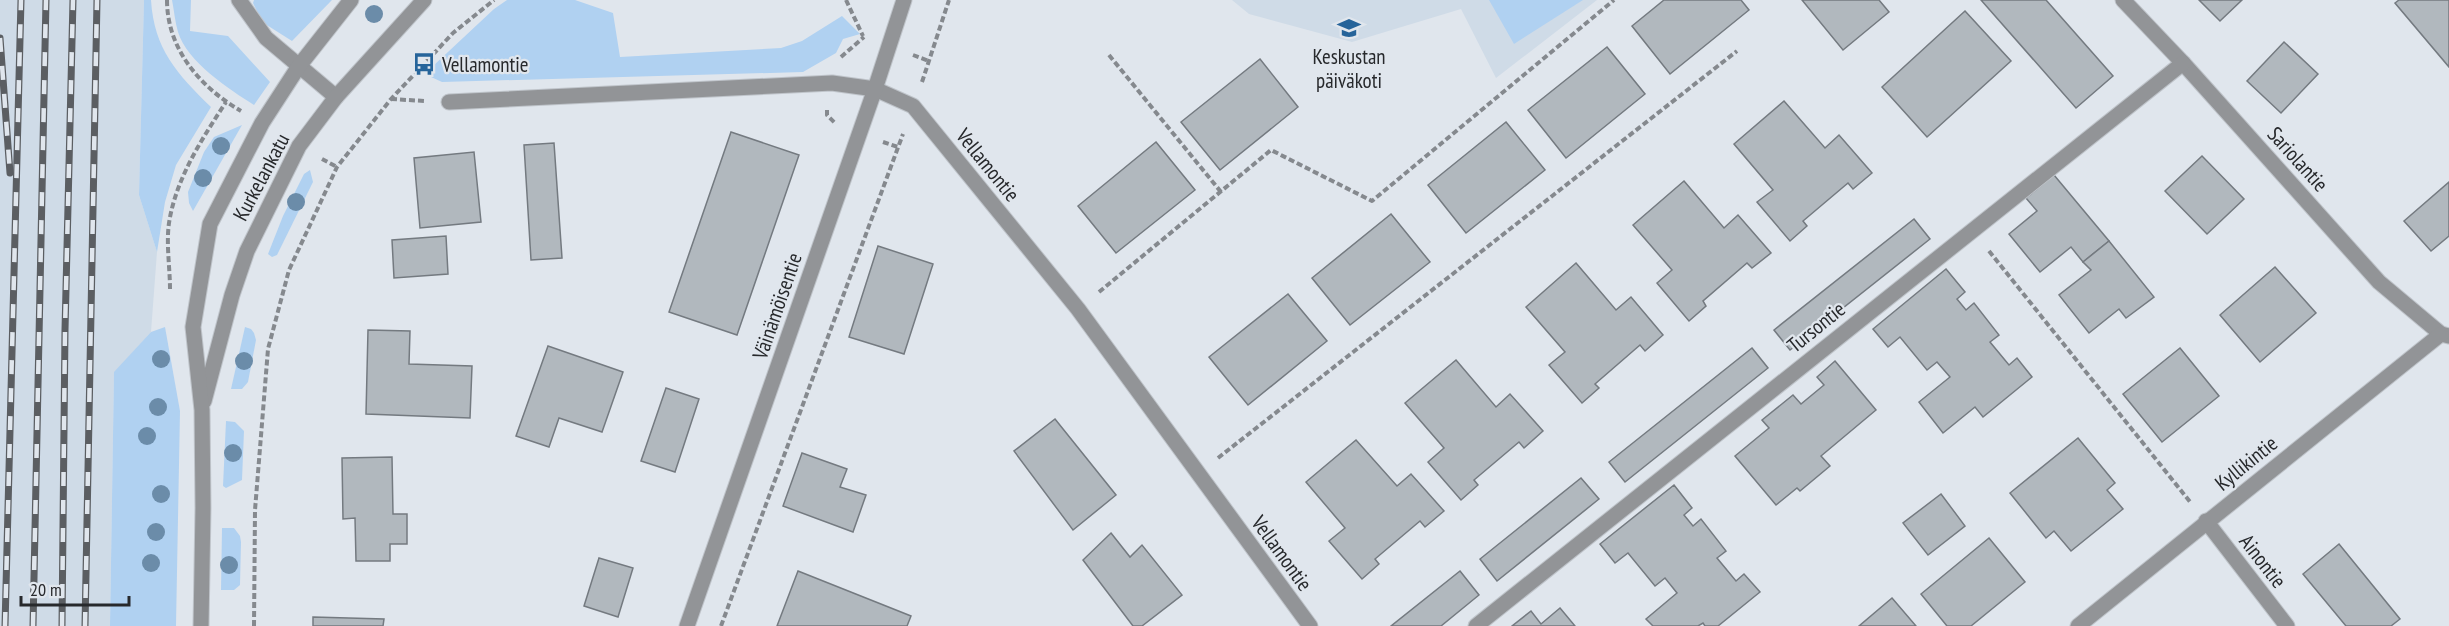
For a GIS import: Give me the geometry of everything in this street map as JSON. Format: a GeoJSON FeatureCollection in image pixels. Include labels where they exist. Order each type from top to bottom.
{"type":"FeatureCollection","features":[{"type":"Feature","properties":{"kind":"street"},"geometry":{"type":"LineString","coordinates":[[239,0],[266,38],[336,97]]}},
{"type":"Feature","properties":{"kind":"street","name":"Kurkelankatu"},"geometry":{"type":"LineString","coordinates":[[201,626],[202,410],[194,327],[210,224],[262,123],[299,66],[351,0]]}},
{"type":"Feature","properties":{"kind":"street","name":"Kurkelankatu"},"geometry":{"type":"LineString","coordinates":[[202,410],[232,295],[247,251],[299,146],[336,97],[413,9],[424,0]]}},
{"type":"Feature","properties":{"kind":"street","name":"Väinämöisentie"},"geometry":{"type":"LineString","coordinates":[[687,626],[904,0]]}},
{"type":"Feature","properties":{"kind":"street","name":"Sariolantie"},"geometry":{"type":"LineString","coordinates":[[2124,0],[2379,282],[2445,335]]}},
{"type":"Feature","properties":{"kind":"street","name":"Tursontie"},"geometry":{"type":"LineString","coordinates":[[1476,626],[2183,63]]}},
{"type":"Feature","properties":{"kind":"street","name":"Vellamontie"},"geometry":{"type":"LineString","coordinates":[[449,102],[832,83],[875,89],[914,106],[1078,309],[1310,626]]}},
{"type":"Feature","properties":{"kind":"street","name":"Kyllikintie"},"geometry":{"type":"LineString","coordinates":[[2078,626],[2206,522],[2445,335]]}},
{"type":"Feature","properties":{"kind":"street","name":"Ainontie"},"geometry":{"type":"LineString","coordinates":[[2206,522],[2287,626]]}},
{"type":"Feature","properties":{"kind":"path"},"geometry":{"type":"LineString","coordinates":[[167,0],[167,11],[176,46],[192,71],[226,102],[262,123]]}},
{"type":"Feature","properties":{"kind":"path"},"geometry":{"type":"LineString","coordinates":[[254,626],[255,510],[268,349],[289,270],[337,166],[391,99],[453,33],[494,0]]}},
{"type":"Feature","properties":{"kind":"path"},"geometry":{"type":"LineString","coordinates":[[846,0],[863,36]]}},
{"type":"Feature","properties":{"kind":"path"},"geometry":{"type":"LineString","coordinates":[[721,626],[914,106],[949,0]]}},
{"type":"Feature","properties":{"kind":"path"},"geometry":{"type":"LineString","coordinates":[[1096,294],[1271,150],[1372,201],[1614,0]]}},
{"type":"Feature","properties":{"kind":"path"},"geometry":{"type":"LineString","coordinates":[[1217,459],[1737,51]]}},
{"type":"Feature","properties":{"kind":"path"},"geometry":{"type":"LineString","coordinates":[[1108,55],[1221,192]]}},
{"type":"Feature","properties":{"kind":"path"},"geometry":{"type":"LineString","coordinates":[[391,99],[449,102]]}},
{"type":"Feature","properties":{"kind":"path"},"geometry":{"type":"LineString","coordinates":[[171,292],[169,224],[180,185],[198,144],[226,102]]}},
{"type":"Feature","properties":{"kind":"path"},"geometry":{"type":"LineString","coordinates":[[299,146],[337,166]]}},
{"type":"Feature","properties":{"kind":"path"},"geometry":{"type":"LineString","coordinates":[[1972,229],[2206,522]]}},
{"type":"Feature","properties":{"kind":"shaded area"},"geometry":{"type":"Polygon","coordinates":[[[0,0],[144,0],[139,195],[157,252],[151,332],[114,373],[110,626],[0,626],[0,0]]]}},
{"type":"Feature","properties":{"kind":"shaded area"},"geometry":{"type":"Polygon","coordinates":[[[144,0],[151,0],[157,33],[169,60],[211,107],[176,165],[165,202],[157,252],[139,195],[144,0]]]}},
{"type":"Feature","properties":{"kind":"shaded area"},"geometry":{"type":"Polygon","coordinates":[[[172,0],[191,0],[190,31],[228,36],[270,82],[254,105],[210,74],[190,54],[178,32],[172,0]]]}},
{"type":"Feature","properties":{"kind":"shaded area"},"geometry":{"type":"Polygon","coordinates":[[[254,0],[332,0],[292,41],[262,22],[253,3],[254,0]]]}},
{"type":"Feature","properties":{"kind":"shaded area"},"geometry":{"type":"Polygon","coordinates":[[[507,0],[575,0],[613,13],[620,57],[781,48],[802,41],[842,16],[860,34],[843,39],[836,53],[803,72],[442,82],[431,77],[433,66],[494,9],[507,0]]]}},
{"type":"Feature","properties":{"kind":"shaded area","name":"Keskustan päiväkoti"},"geometry":{"type":"Polygon","coordinates":[[[1232,0],[1597,0],[1496,78],[1461,9],[1352,42],[1249,14],[1232,0]]]}},
{"type":"Feature","properties":{"kind":"shaded area"},"geometry":{"type":"Polygon","coordinates":[[[1489,0],[1583,0],[1514,44],[1489,0]]]}},
{"type":"Feature","properties":{"kind":"shaded area"},"geometry":{"type":"Polygon","coordinates":[[[242,125],[193,211],[189,203],[188,192],[204,152],[214,137],[242,125]]]}},
{"type":"Feature","properties":{"kind":"shaded area"},"geometry":{"type":"Polygon","coordinates":[[[310,170],[313,182],[277,255],[272,257],[268,254],[283,216],[304,174],[310,170]]]}},
{"type":"Feature","properties":{"kind":"shaded area"},"geometry":{"type":"Polygon","coordinates":[[[165,327],[180,411],[176,626],[110,626],[114,372],[151,332],[165,327]]]}},
{"type":"Feature","properties":{"kind":"shaded area"},"geometry":{"type":"Polygon","coordinates":[[[245,327],[251,329],[256,340],[248,382],[242,389],[231,389],[245,327]]]}},
{"type":"Feature","properties":{"kind":"shaded area"},"geometry":{"type":"Polygon","coordinates":[[[226,421],[235,422],[244,431],[242,480],[226,488],[223,486],[226,421]]]}},
{"type":"Feature","properties":{"kind":"shaded area"},"geometry":{"type":"Polygon","coordinates":[[[222,528],[234,528],[240,536],[240,585],[234,590],[221,590],[222,528]]]}},
{"type":"Feature","properties":{"kind":"building"},"geometry":{"type":"Polygon","coordinates":[[[1664,0],[1741,0],[1749,10],[1670,74],[1632,26],[1664,0]]]}},
{"type":"Feature","properties":{"kind":"building"},"geometry":{"type":"Polygon","coordinates":[[[1802,0],[1879,0],[1889,12],[1843,50],[1802,0]]]}},
{"type":"Feature","properties":{"kind":"building"},"geometry":{"type":"Polygon","coordinates":[[[1981,0],[2046,0],[2113,76],[2076,108],[1981,0]]]}},
{"type":"Feature","properties":{"kind":"building"},"geometry":{"type":"Polygon","coordinates":[[[2199,0],[2242,0],[2220,21],[2199,0]]]}},
{"type":"Feature","properties":{"kind":"building"},"geometry":{"type":"Polygon","coordinates":[[[2399,0],[2449,0],[2449,67],[2395,3],[2399,0]]]}},
{"type":"Feature","properties":{"kind":"building"},"geometry":{"type":"Polygon","coordinates":[[[1965,11],[2011,61],[1927,137],[1882,87],[1965,11]]]}},
{"type":"Feature","properties":{"kind":"building"},"geometry":{"type":"Polygon","coordinates":[[[2284,42],[2318,74],[2281,113],[2247,81],[2284,42]]]}},
{"type":"Feature","properties":{"kind":"building"},"geometry":{"type":"Polygon","coordinates":[[[1607,47],[1645,94],[1566,158],[1528,110],[1607,47]]]}},
{"type":"Feature","properties":{"kind":"building"},"geometry":{"type":"Polygon","coordinates":[[[1260,59],[1298,107],[1220,170],[1181,122],[1260,59]]]}},
{"type":"Feature","properties":{"kind":"building"},"geometry":{"type":"Polygon","coordinates":[[[1784,101],[1825,148],[1839,135],[1872,173],[1853,189],[1848,183],[1803,221],[1807,226],[1790,241],[1757,202],[1773,190],[1734,144],[1784,101]]]}},
{"type":"Feature","properties":{"kind":"building"},"geometry":{"type":"Polygon","coordinates":[[[1506,122],[1545,170],[1466,233],[1428,185],[1506,122]]]}},
{"type":"Feature","properties":{"kind":"building"},"geometry":{"type":"Polygon","coordinates":[[[731,132],[799,155],[737,335],[669,312],[731,132]]]}},
{"type":"Feature","properties":{"kind":"building"},"geometry":{"type":"Polygon","coordinates":[[[1156,142],[1195,190],[1116,253],[1078,206],[1156,142]]]}},
{"type":"Feature","properties":{"kind":"building"},"geometry":{"type":"Polygon","coordinates":[[[554,143],[562,258],[531,260],[524,145],[554,143]]]}},
{"type":"Feature","properties":{"kind":"building"},"geometry":{"type":"Polygon","coordinates":[[[474,152],[481,222],[420,228],[414,158],[474,152]]]}},
{"type":"Feature","properties":{"kind":"building"},"geometry":{"type":"Polygon","coordinates":[[[2202,156],[2244,199],[2207,234],[2165,191],[2202,156]]]}},
{"type":"Feature","properties":{"kind":"building"},"geometry":{"type":"Polygon","coordinates":[[[2054,175],[2109,241],[2083,262],[2071,247],[2040,272],[2009,234],[2037,211],[2026,198],[2054,175]]]}},
{"type":"Feature","properties":{"kind":"building"},"geometry":{"type":"Polygon","coordinates":[[[1684,181],[1724,228],[1738,215],[1771,253],[1752,268],[1747,263],[1703,301],[1706,306],[1689,321],[1657,283],[1672,270],[1633,225],[1684,181]]]}},
{"type":"Feature","properties":{"kind":"building"},"geometry":{"type":"Polygon","coordinates":[[[2449,182],[2449,236],[2431,251],[2404,221],[2449,182]]]}},
{"type":"Feature","properties":{"kind":"building"},"geometry":{"type":"Polygon","coordinates":[[[1391,214],[1430,262],[1350,325],[1312,278],[1391,214]]]}},
{"type":"Feature","properties":{"kind":"building"},"geometry":{"type":"Polygon","coordinates":[[[1914,219],[1930,239],[1790,350],[1774,330],[1914,219]]]}},
{"type":"Feature","properties":{"kind":"building"},"geometry":{"type":"Polygon","coordinates":[[[446,236],[448,274],[394,278],[392,240],[446,236]]]}},
{"type":"Feature","properties":{"kind":"building"},"geometry":{"type":"Polygon","coordinates":[[[2109,241],[2154,297],[2126,318],[2119,309],[2089,333],[2059,295],[2091,270],[2083,262],[2109,241]]]}},
{"type":"Feature","properties":{"kind":"building"},"geometry":{"type":"Polygon","coordinates":[[[878,246],[933,264],[904,354],[849,337],[878,246]]]}},
{"type":"Feature","properties":{"kind":"building"},"geometry":{"type":"Polygon","coordinates":[[[1576,263],[1616,310],[1631,297],[1663,335],[1645,351],[1640,345],[1595,384],[1599,388],[1582,403],[1549,365],[1565,352],[1526,307],[1576,263]]]}},
{"type":"Feature","properties":{"kind":"building"},"geometry":{"type":"Polygon","coordinates":[[[2275,267],[2316,313],[2260,362],[2220,315],[2275,267]]]}},
{"type":"Feature","properties":{"kind":"building"},"geometry":{"type":"Polygon","coordinates":[[[1946,269],[1965,292],[1957,299],[1966,310],[1974,303],[1999,335],[1990,342],[2009,365],[2017,358],[2032,377],[1983,417],[1975,407],[1943,433],[1919,402],[1950,377],[1937,362],[1927,370],[1900,337],[1888,347],[1873,329],[1946,269]]]}},
{"type":"Feature","properties":{"kind":"building"},"geometry":{"type":"Polygon","coordinates":[[[1288,294],[1327,341],[1248,405],[1209,357],[1288,294]]]}},
{"type":"Feature","properties":{"kind":"building"},"geometry":{"type":"Polygon","coordinates":[[[368,330],[410,331],[409,364],[472,366],[470,418],[366,414],[368,330]]]}},
{"type":"Feature","properties":{"kind":"building"},"geometry":{"type":"Polygon","coordinates":[[[548,346],[623,372],[602,432],[559,418],[549,447],[516,436],[548,346]]]}},
{"type":"Feature","properties":{"kind":"building"},"geometry":{"type":"Polygon","coordinates":[[[1752,348],[1768,368],[1625,482],[1609,462],[1752,348]]]}},
{"type":"Feature","properties":{"kind":"building"},"geometry":{"type":"Polygon","coordinates":[[[2180,348],[2219,396],[2162,442],[2123,394],[2180,348]]]}},
{"type":"Feature","properties":{"kind":"building"},"geometry":{"type":"Polygon","coordinates":[[[1456,360],[1496,407],[1510,394],[1543,431],[1524,448],[1519,442],[1474,480],[1478,485],[1461,500],[1428,462],[1444,448],[1405,403],[1456,360]]]}},
{"type":"Feature","properties":{"kind":"building"},"geometry":{"type":"Polygon","coordinates":[[[1835,361],[1876,410],[1821,456],[1830,466],[1800,491],[1797,488],[1776,505],[1735,456],[1769,428],[1762,420],[1793,395],[1801,404],[1824,385],[1817,377],[1835,361]]]}},
{"type":"Feature","properties":{"kind":"building"},"geometry":{"type":"Polygon","coordinates":[[[666,388],[699,399],[675,472],[641,461],[666,388]]]}},
{"type":"Feature","properties":{"kind":"building"},"geometry":{"type":"Polygon","coordinates":[[[1055,419],[1116,495],[1073,530],[1014,451],[1055,419]]]}},
{"type":"Feature","properties":{"kind":"building"},"geometry":{"type":"Polygon","coordinates":[[[2078,438],[2115,483],[2107,490],[2123,509],[2071,551],[2054,531],[2046,538],[2010,493],[2078,438]]]}},
{"type":"Feature","properties":{"kind":"building"},"geometry":{"type":"Polygon","coordinates":[[[1356,440],[1397,486],[1411,474],[1444,511],[1425,527],[1420,521],[1375,559],[1379,564],[1362,579],[1329,541],[1345,528],[1306,482],[1356,440]]]}},
{"type":"Feature","properties":{"kind":"building"},"geometry":{"type":"Polygon","coordinates":[[[802,453],[847,469],[840,487],[866,495],[853,532],[783,506],[802,453]]]}},
{"type":"Feature","properties":{"kind":"building"},"geometry":{"type":"Polygon","coordinates":[[[392,457],[393,514],[407,514],[407,544],[390,544],[390,561],[356,561],[355,518],[343,519],[342,458],[392,457]]]}},
{"type":"Feature","properties":{"kind":"building"},"geometry":{"type":"Polygon","coordinates":[[[1581,478],[1599,499],[1497,581],[1480,559],[1581,478]]]}},
{"type":"Feature","properties":{"kind":"building"},"geometry":{"type":"Polygon","coordinates":[[[1674,485],[1692,508],[1684,515],[1693,526],[1701,519],[1726,551],[1717,558],[1736,581],[1744,574],[1760,592],[1718,626],[1705,626],[1703,623],[1698,626],[1653,626],[1646,619],[1677,593],[1665,578],[1655,586],[1628,553],[1615,563],[1600,544],[1674,485]]]}},
{"type":"Feature","properties":{"kind":"building"},"geometry":{"type":"Polygon","coordinates":[[[1941,494],[1965,526],[1928,555],[1903,523],[1941,494]]]}},
{"type":"Feature","properties":{"kind":"building"},"geometry":{"type":"Polygon","coordinates":[[[1111,533],[1130,557],[1142,545],[1182,595],[1142,626],[1133,626],[1083,560],[1111,533]]]}},
{"type":"Feature","properties":{"kind":"building"},"geometry":{"type":"Polygon","coordinates":[[[1989,538],[2025,582],[1971,626],[1947,626],[1921,594],[1989,538]]]}},
{"type":"Feature","properties":{"kind":"building"},"geometry":{"type":"Polygon","coordinates":[[[2339,544],[2400,619],[2391,626],[2346,626],[2303,574],[2339,544]]]}},
{"type":"Feature","properties":{"kind":"building"},"geometry":{"type":"Polygon","coordinates":[[[599,558],[633,568],[618,617],[584,606],[599,558]]]}},
{"type":"Feature","properties":{"kind":"building"},"geometry":{"type":"Polygon","coordinates":[[[798,571],[911,616],[907,626],[777,626],[798,571]]]}},
{"type":"Feature","properties":{"kind":"building"},"geometry":{"type":"Polygon","coordinates":[[[1460,571],[1479,595],[1441,626],[1391,626],[1460,571]]]}},
{"type":"Feature","properties":{"kind":"building"},"geometry":{"type":"Polygon","coordinates":[[[1892,598],[1916,626],[1859,626],[1892,598]]]}},
{"type":"Feature","properties":{"kind":"building"},"geometry":{"type":"Polygon","coordinates":[[[1560,608],[1575,626],[1512,626],[1531,611],[1541,624],[1560,608]]]}},
{"type":"Feature","properties":{"kind":"building"},"geometry":{"type":"Polygon","coordinates":[[[313,617],[384,619],[383,626],[313,626],[313,617]]]}},
{"type":"Feature","properties":{"kind":"railway"},"geometry":{"type":"LineString","coordinates":[[5,626],[21,0]]}},
{"type":"Feature","properties":{"kind":"railway"},"geometry":{"type":"LineString","coordinates":[[33,626],[46,0]]}},
{"type":"Feature","properties":{"kind":"railway"},"geometry":{"type":"LineString","coordinates":[[62,626],[65,330],[73,0]]}},
{"type":"Feature","properties":{"kind":"railway"},"geometry":{"type":"LineString","coordinates":[[85,626],[97,0]]}},
{"type":"Feature","properties":{"kind":"railway"},"geometry":{"type":"LineString","coordinates":[[0,38],[10,173]]}},
{"type":"Feature","properties":{"kind":"place","name":"Keskustan päiväkoti"},"geometry":{"type":"Point","coordinates":[1349,28]}},
{"type":"Feature","properties":{"kind":"place","name":"Vellamontie"},"geometry":{"type":"Point","coordinates":[424,64]}}]}
